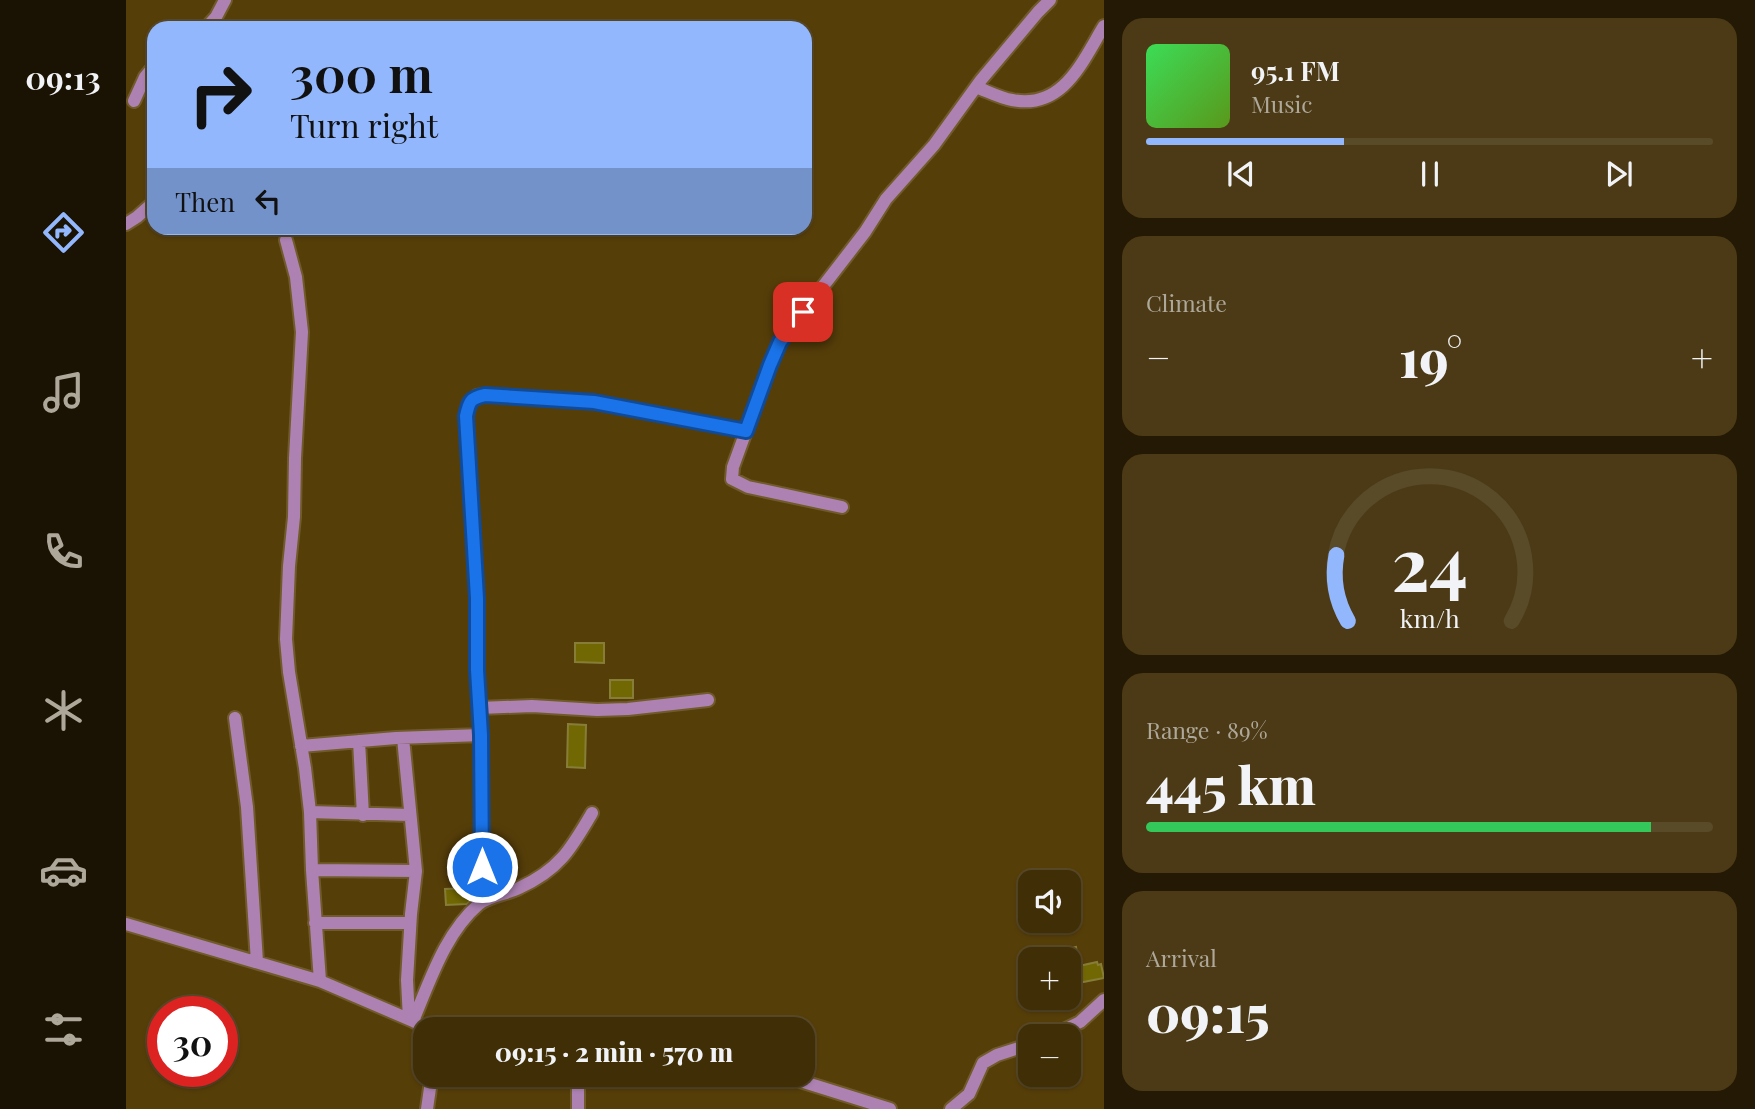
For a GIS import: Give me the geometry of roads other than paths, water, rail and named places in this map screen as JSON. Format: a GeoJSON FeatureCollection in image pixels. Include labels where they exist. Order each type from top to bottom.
{"type":"FeatureCollection","features":[{"type":"Feature","properties":{"kind":"street"},"geometry":{"type":"LineString","coordinates":[[212,21],[225,0]]}},
{"type":"Feature","properties":{"kind":"street"},"geometry":{"type":"LineString","coordinates":[[842,507],[748,487],[732,479],[733,467],[770,365],[791,326],[836,271],[886,199],[1050,0]]}},
{"type":"Feature","properties":{"kind":"street"},"geometry":{"type":"LineString","coordinates":[[976,87],[1009,100],[1033,101],[1046,98],[1058,92],[1078,70],[1104,26]]}},
{"type":"Feature","properties":{"kind":"street"},"geometry":{"type":"LineString","coordinates":[[134,101],[147,75]]}},
{"type":"Feature","properties":{"kind":"street"},"geometry":{"type":"LineString","coordinates":[[126,224],[147,209]]}},
{"type":"Feature","properties":{"kind":"street"},"geometry":{"type":"LineString","coordinates":[[286,240],[296,277],[302,332],[286,639],[310,812],[320,981]]}},
{"type":"Feature","properties":{"kind":"street"},"geometry":{"type":"LineString","coordinates":[[481,902],[481,735],[477,670],[477,588],[466,416],[469,403],[485,395],[594,402],[746,431]]}},
{"type":"Feature","properties":{"kind":"street"},"geometry":{"type":"LineString","coordinates":[[479,708],[532,706],[628,709],[708,700]]}},
{"type":"Feature","properties":{"kind":"street"},"geometry":{"type":"LineString","coordinates":[[235,718],[247,807],[257,962]]}},
{"type":"Feature","properties":{"kind":"street"},"geometry":{"type":"LineString","coordinates":[[301,746],[481,735]]}},
{"type":"Feature","properties":{"kind":"street"},"geometry":{"type":"LineString","coordinates":[[403,738],[416,871],[407,980],[411,1020]]}},
{"type":"Feature","properties":{"kind":"street"},"geometry":{"type":"LineString","coordinates":[[359,741],[363,815]]}},
{"type":"Feature","properties":{"kind":"street"},"geometry":{"type":"LineString","coordinates":[[310,812],[410,815]]}},
{"type":"Feature","properties":{"kind":"street"},"geometry":{"type":"LineString","coordinates":[[411,1020],[445,947],[467,916],[481,902],[518,889],[553,869],[569,850],[592,813]]}},
{"type":"Feature","properties":{"kind":"street"},"geometry":{"type":"LineString","coordinates":[[312,870],[416,871]]}},
{"type":"Feature","properties":{"kind":"street"},"geometry":{"type":"LineString","coordinates":[[315,923],[410,923]]}},
{"type":"Feature","properties":{"kind":"street"},"geometry":{"type":"LineString","coordinates":[[126,924],[320,981],[411,1020]]}},
{"type":"Feature","properties":{"kind":"street"},"geometry":{"type":"LineString","coordinates":[[1076,1024],[1104,1000]]}},
{"type":"Feature","properties":{"kind":"street"},"geometry":{"type":"LineString","coordinates":[[951,1109],[969,1094],[983,1063],[1018,1048]]}},
{"type":"Feature","properties":{"kind":"street"},"geometry":{"type":"LineString","coordinates":[[815,1086],[890,1109]]}},
{"type":"Feature","properties":{"kind":"street"},"geometry":{"type":"LineString","coordinates":[[427,1109],[430,1087]]}},
{"type":"Feature","properties":{"kind":"street"},"geometry":{"type":"LineString","coordinates":[[578,1087],[578,1109]]}}]}
